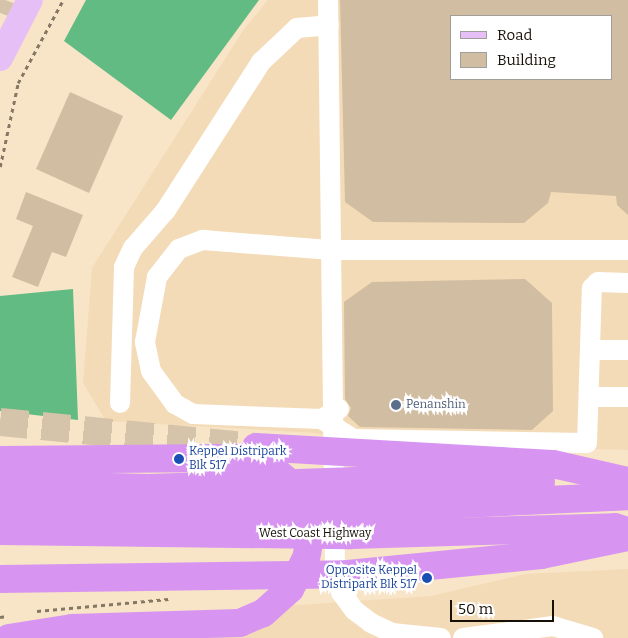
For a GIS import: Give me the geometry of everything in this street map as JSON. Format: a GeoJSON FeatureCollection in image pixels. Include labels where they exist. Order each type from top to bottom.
{"type":"FeatureCollection","features":[{"type":"Feature","properties":{"kind":"highway"},"geometry":{"type":"LineString","coordinates":[[256,447],[553,464],[628,481]]}},
{"type":"Feature","properties":{"kind":"highway"},"geometry":{"type":"LineString","coordinates":[[0,460],[245,458],[272,468],[297,489],[305,501],[311,531],[306,558],[290,589],[263,613],[240,623],[72,628],[9,638]]}},
{"type":"Feature","properties":{"kind":"highway"},"geometry":{"type":"LineString","coordinates":[[6,479],[148,488],[356,481],[628,481]]}},
{"type":"Feature","properties":{"kind":"highway","name":"West Coast Highway"},"geometry":{"type":"LineString","coordinates":[[0,531],[98,519],[628,496]]}},
{"type":"Feature","properties":{"kind":"highway","name":"West Coast Highway"},"geometry":{"type":"LineString","coordinates":[[0,509],[98,519],[351,535],[615,526],[628,532]]}},
{"type":"Feature","properties":{"kind":"highway"},"geometry":{"type":"LineString","coordinates":[[0,579],[348,574],[541,555],[628,537]]}},
{"type":"Feature","properties":{"kind":"highway"},"geometry":{"type":"LineString","coordinates":[[0,596],[34,578]]}},
{"type":"Feature","properties":{"kind":"main road"},"geometry":{"type":"LineString","coordinates":[[0,58],[30,0]]}},
{"type":"Feature","properties":{"kind":"lane"},"geometry":{"type":"LineString","coordinates":[[328,0],[329,250],[335,570],[339,585],[354,610],[371,623],[392,633],[441,638]]}},
{"type":"Feature","properties":{"kind":"lane"},"geometry":{"type":"LineString","coordinates":[[120,403],[124,267],[133,248],[166,210],[261,62],[297,28],[329,25]]}},
{"type":"Feature","properties":{"kind":"lane"},"geometry":{"type":"LineString","coordinates":[[339,409],[322,419],[193,414],[161,389],[151,371],[145,342],[157,277],[179,249],[203,240],[329,250],[628,250]]}},
{"type":"Feature","properties":{"kind":"lane"},"geometry":{"type":"LineString","coordinates":[[322,419],[352,440],[587,444],[592,288],[598,282],[628,283]]}},
{"type":"Feature","properties":{"kind":"lane"},"geometry":{"type":"LineString","coordinates":[[590,350],[628,350]]}},
{"type":"Feature","properties":{"kind":"lane"},"geometry":{"type":"LineString","coordinates":[[590,397],[628,397]]}},
{"type":"Feature","properties":{"kind":"lane"},"geometry":{"type":"LineString","coordinates":[[463,638],[554,626],[593,638]]}},
{"type":"Feature","properties":{"kind":"path"},"geometry":{"type":"LineString","coordinates":[[0,167],[18,83],[63,0]]}},
{"type":"Feature","properties":{"kind":"shaded area"},"geometry":{"type":"Polygon","coordinates":[[[268,0],[628,0],[628,450],[352,442],[315,433],[106,421],[83,383],[92,268],[244,29],[268,0]]]}},
{"type":"Feature","properties":{"kind":"shaded area"},"geometry":{"type":"Polygon","coordinates":[[[628,569],[628,638],[64,638],[224,610],[431,596],[525,574],[628,569]]]}},
{"type":"Feature","properties":{"kind":"green space"},"geometry":{"type":"Polygon","coordinates":[[[86,0],[259,0],[171,120],[64,41],[86,0]]]}},
{"type":"Feature","properties":{"kind":"green space"},"geometry":{"type":"Polygon","coordinates":[[[73,289],[78,420],[0,411],[0,296],[73,289]]]}},
{"type":"Feature","properties":{"kind":"building"},"geometry":{"type":"Polygon","coordinates":[[[340,0],[628,0],[628,215],[617,205],[616,196],[551,192],[548,203],[524,223],[373,222],[345,202],[340,0]]]}},
{"type":"Feature","properties":{"kind":"building"},"geometry":{"type":"Polygon","coordinates":[[[70,92],[123,116],[89,193],[36,169],[70,92]]]}},
{"type":"Feature","properties":{"kind":"building"},"geometry":{"type":"Polygon","coordinates":[[[26,192],[83,215],[66,257],[52,252],[38,287],[12,277],[33,226],[16,219],[26,192]]]}},
{"type":"Feature","properties":{"kind":"building"},"geometry":{"type":"Polygon","coordinates":[[[525,279],[552,303],[553,411],[532,430],[360,427],[348,416],[351,408],[345,399],[344,302],[372,282],[525,279]]]}},
{"type":"Feature","properties":{"kind":"tunnel"},"geometry":{"type":"LineString","coordinates":[[0,13],[5,0]]}},
{"type":"Feature","properties":{"kind":"tunnel"},"geometry":{"type":"LineString","coordinates":[[0,422],[256,447]]}},
{"type":"Feature","properties":{"kind":"place","name":"Penanshin"},"geometry":{"type":"Point","coordinates":[396,405]}},
{"type":"Feature","properties":{"kind":"place","name":"Keppel Distripark Blk 517"},"geometry":{"type":"Point","coordinates":[179,459]}},
{"type":"Feature","properties":{"kind":"place","name":"Opposite Keppel Distripark Blk 517"},"geometry":{"type":"Point","coordinates":[427,578]}}]}
